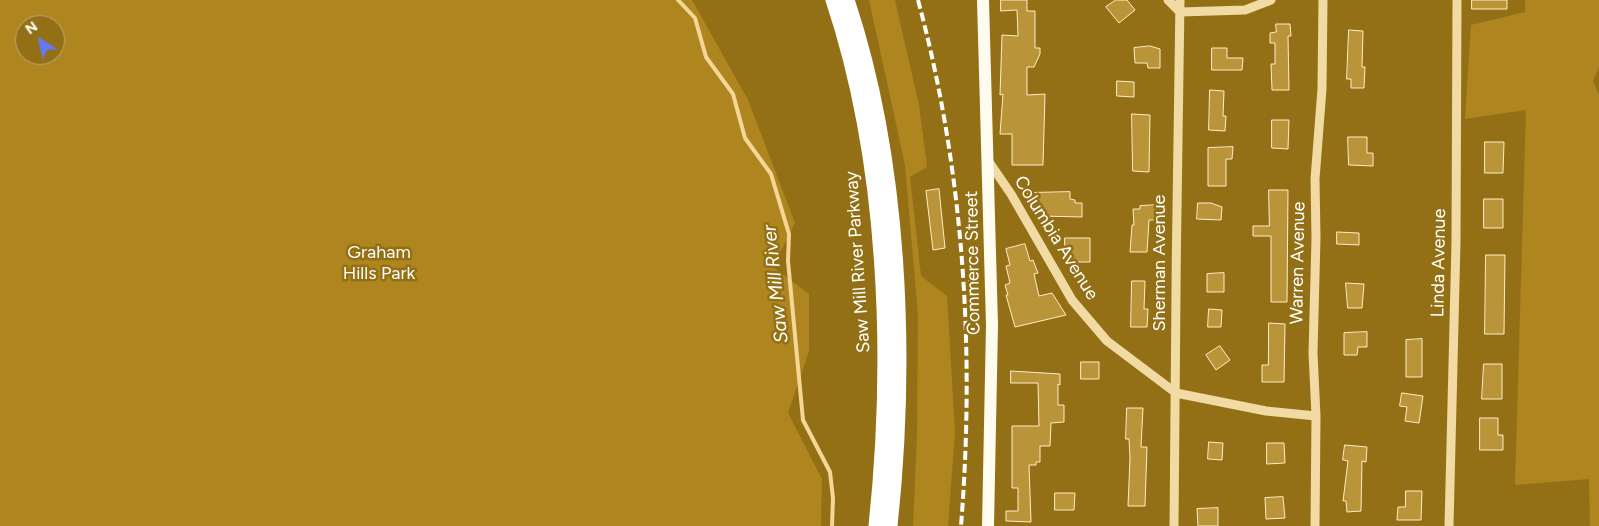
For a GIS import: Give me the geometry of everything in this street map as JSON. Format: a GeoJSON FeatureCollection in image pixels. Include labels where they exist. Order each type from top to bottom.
{"type":"FeatureCollection","features":[{"type":"Feature","properties":{"kind":"highway","name":"Saw Mill River Parkway"},"geometry":{"type":"LineString","coordinates":[[833,0],[850,58],[863,123],[881,268],[884,393],[882,452],[876,526]]}},
{"type":"Feature","properties":{"kind":"highway","name":"Saw Mill River Parkway"},"geometry":{"type":"LineString","coordinates":[[847,0],[865,59],[876,116],[894,256],[898,388],[890,526]]}},
{"type":"Feature","properties":{"kind":"main road","name":"Commerce Street"},"geometry":{"type":"LineString","coordinates":[[983,0],[992,325],[988,526]]}},
{"type":"Feature","properties":{"kind":"street"},"geometry":{"type":"LineString","coordinates":[[1168,0],[1180,12],[1245,10],[1271,0]]}},
{"type":"Feature","properties":{"kind":"street","name":"Sherman Avenue"},"geometry":{"type":"LineString","coordinates":[[1174,526],[1176,155],[1180,0]]}},
{"type":"Feature","properties":{"kind":"street","name":"Warren Avenue"},"geometry":{"type":"LineString","coordinates":[[1315,526],[1316,416],[1313,354],[1316,238],[1315,179],[1322,89],[1323,0]]}},
{"type":"Feature","properties":{"kind":"street","name":"Linda Avenue"},"geometry":{"type":"LineString","coordinates":[[1449,526],[1456,242],[1457,0]]}},
{"type":"Feature","properties":{"kind":"street","name":"Columbia Avenue"},"geometry":{"type":"LineString","coordinates":[[987,159],[1011,194],[1072,300],[1107,341],[1176,393],[1266,411],[1316,416]]}},
{"type":"Feature","properties":{"kind":"green space","name":"Graham Hills Park"},"geometry":{"type":"Polygon","coordinates":[[[0,0],[692,0],[748,100],[795,223],[773,267],[809,294],[809,351],[788,413],[822,479],[821,526],[0,526],[0,0]]]}},
{"type":"Feature","properties":{"kind":"green space"},"geometry":{"type":"Polygon","coordinates":[[[869,0],[895,0],[919,105],[927,167],[910,177],[921,276],[947,296],[955,432],[948,526],[913,526],[917,435],[918,315],[905,165],[869,0]]]}},
{"type":"Feature","properties":{"kind":"green space"},"geometry":{"type":"Polygon","coordinates":[[[1525,0],[1599,0],[1599,67],[1593,81],[1599,95],[1599,526],[1590,526],[1589,479],[1515,485],[1526,110],[1465,119],[1471,25],[1525,12],[1525,0]]]}},
{"type":"Feature","properties":{"kind":"building"},"geometry":{"type":"Polygon","coordinates":[[[1001,0],[1027,0],[1027,11],[1035,11],[1035,48],[1040,48],[1040,54],[1034,67],[1027,67],[1027,95],[1045,94],[1043,165],[1012,165],[1012,134],[1000,134],[1003,94],[1000,95],[1002,35],[1018,36],[1017,10],[1001,11],[1001,0]]]}},
{"type":"Feature","properties":{"kind":"building"},"geometry":{"type":"Polygon","coordinates":[[[1116,0],[1127,0],[1135,10],[1119,23],[1106,7],[1116,0]]]}},
{"type":"Feature","properties":{"kind":"building"},"geometry":{"type":"Polygon","coordinates":[[[1472,0],[1507,0],[1507,9],[1472,9],[1472,0]]]}},
{"type":"Feature","properties":{"kind":"building"},"geometry":{"type":"Polygon","coordinates":[[[1276,24],[1290,24],[1291,36],[1288,36],[1289,90],[1272,90],[1271,64],[1275,64],[1275,43],[1270,43],[1270,33],[1276,32],[1276,24]]]}},
{"type":"Feature","properties":{"kind":"building"},"geometry":{"type":"Polygon","coordinates":[[[1349,30],[1363,31],[1362,67],[1365,67],[1364,88],[1351,88],[1351,79],[1347,79],[1349,30]]]}},
{"type":"Feature","properties":{"kind":"building"},"geometry":{"type":"Polygon","coordinates":[[[1150,46],[1160,49],[1160,68],[1148,68],[1147,63],[1135,63],[1134,48],[1150,46]]]}},
{"type":"Feature","properties":{"kind":"building"},"geometry":{"type":"Polygon","coordinates":[[[1212,48],[1227,48],[1227,58],[1243,58],[1242,70],[1212,70],[1212,48]]]}},
{"type":"Feature","properties":{"kind":"building"},"geometry":{"type":"Polygon","coordinates":[[[1117,81],[1134,82],[1134,97],[1117,96],[1117,81]]]}},
{"type":"Feature","properties":{"kind":"building"},"geometry":{"type":"Polygon","coordinates":[[[1210,90],[1224,91],[1223,116],[1226,116],[1225,131],[1209,130],[1210,90]]]}},
{"type":"Feature","properties":{"kind":"building"},"geometry":{"type":"Polygon","coordinates":[[[1132,114],[1150,115],[1149,172],[1133,171],[1132,114]]]}},
{"type":"Feature","properties":{"kind":"building"},"geometry":{"type":"Polygon","coordinates":[[[1272,120],[1289,120],[1288,149],[1272,148],[1272,120]]]}},
{"type":"Feature","properties":{"kind":"building"},"geometry":{"type":"Polygon","coordinates":[[[1348,137],[1367,137],[1367,153],[1373,153],[1373,166],[1349,165],[1348,137]]]}},
{"type":"Feature","properties":{"kind":"building"},"geometry":{"type":"Polygon","coordinates":[[[1485,142],[1504,142],[1503,173],[1485,173],[1485,142]]]}},
{"type":"Feature","properties":{"kind":"building"},"geometry":{"type":"Polygon","coordinates":[[[1233,147],[1232,159],[1226,159],[1226,186],[1208,186],[1208,148],[1233,147]]]}},
{"type":"Feature","properties":{"kind":"building"},"geometry":{"type":"Polygon","coordinates":[[[939,189],[945,248],[933,250],[926,191],[939,189]]]}},
{"type":"Feature","properties":{"kind":"building"},"geometry":{"type":"Polygon","coordinates":[[[1269,190],[1288,190],[1287,302],[1271,302],[1271,236],[1253,236],[1253,226],[1269,226],[1269,190]]]}},
{"type":"Feature","properties":{"kind":"building"},"geometry":{"type":"Polygon","coordinates":[[[1070,192],[1070,199],[1075,200],[1075,203],[1082,203],[1082,217],[1040,216],[1027,193],[1070,192]]]}},
{"type":"Feature","properties":{"kind":"building"},"geometry":{"type":"Polygon","coordinates":[[[1484,199],[1503,199],[1503,228],[1484,228],[1484,199]]]}},
{"type":"Feature","properties":{"kind":"building"},"geometry":{"type":"Polygon","coordinates":[[[1198,203],[1211,203],[1222,207],[1221,220],[1197,219],[1198,203]]]}},
{"type":"Feature","properties":{"kind":"building"},"geometry":{"type":"Polygon","coordinates":[[[1158,205],[1158,208],[1163,207],[1164,220],[1149,220],[1147,252],[1130,252],[1132,225],[1134,225],[1133,209],[1140,209],[1140,206],[1158,205]]]}},
{"type":"Feature","properties":{"kind":"building"},"geometry":{"type":"Polygon","coordinates":[[[1337,232],[1359,233],[1359,245],[1337,244],[1337,232]]]}},
{"type":"Feature","properties":{"kind":"building"},"geometry":{"type":"Polygon","coordinates":[[[1065,238],[1090,238],[1090,262],[1065,262],[1065,238]]]}},
{"type":"Feature","properties":{"kind":"building"},"geometry":{"type":"Polygon","coordinates":[[[1025,244],[1030,261],[1033,260],[1038,273],[1034,274],[1039,296],[1052,293],[1066,315],[1015,327],[1006,295],[1008,295],[1005,285],[1010,283],[1006,266],[1010,265],[1006,249],[1025,244]]]}},
{"type":"Feature","properties":{"kind":"building"},"geometry":{"type":"Polygon","coordinates":[[[1486,255],[1505,255],[1504,334],[1485,334],[1486,255]]]}},
{"type":"Feature","properties":{"kind":"building"},"geometry":{"type":"Polygon","coordinates":[[[1224,273],[1224,292],[1207,292],[1207,274],[1224,273]]]}},
{"type":"Feature","properties":{"kind":"building"},"geometry":{"type":"Polygon","coordinates":[[[1132,281],[1145,281],[1144,309],[1148,309],[1147,327],[1131,327],[1132,281]]]}},
{"type":"Feature","properties":{"kind":"building"},"geometry":{"type":"Polygon","coordinates":[[[1346,283],[1364,284],[1362,308],[1348,308],[1346,283]]]}},
{"type":"Feature","properties":{"kind":"building"},"geometry":{"type":"Polygon","coordinates":[[[1209,309],[1222,310],[1221,327],[1208,327],[1209,309]]]}},
{"type":"Feature","properties":{"kind":"building"},"geometry":{"type":"Polygon","coordinates":[[[1269,323],[1285,324],[1284,382],[1262,382],[1262,365],[1268,365],[1269,323]]]}},
{"type":"Feature","properties":{"kind":"building"},"geometry":{"type":"Polygon","coordinates":[[[1367,332],[1367,347],[1358,347],[1357,355],[1344,355],[1344,333],[1367,332]]]}},
{"type":"Feature","properties":{"kind":"building"},"geometry":{"type":"Polygon","coordinates":[[[1422,339],[1422,377],[1406,377],[1406,340],[1422,339]]]}},
{"type":"Feature","properties":{"kind":"building"},"geometry":{"type":"Polygon","coordinates":[[[1220,346],[1230,360],[1216,370],[1206,355],[1220,346]]]}},
{"type":"Feature","properties":{"kind":"building"},"geometry":{"type":"Polygon","coordinates":[[[1081,362],[1099,362],[1099,379],[1081,379],[1081,362]]]}},
{"type":"Feature","properties":{"kind":"building"},"geometry":{"type":"Polygon","coordinates":[[[1484,364],[1502,364],[1502,399],[1482,399],[1484,364]]]}},
{"type":"Feature","properties":{"kind":"building"},"geometry":{"type":"Polygon","coordinates":[[[1011,371],[1060,374],[1058,405],[1064,405],[1064,422],[1051,423],[1050,446],[1040,446],[1040,462],[1036,462],[1036,465],[1029,465],[1031,522],[1006,521],[1006,511],[1018,511],[1018,488],[1012,488],[1012,426],[1039,426],[1038,383],[1011,383],[1011,371]]]}},
{"type":"Feature","properties":{"kind":"building"},"geometry":{"type":"Polygon","coordinates":[[[1402,393],[1423,396],[1419,423],[1405,421],[1407,407],[1400,406],[1402,393]]]}},
{"type":"Feature","properties":{"kind":"building"},"geometry":{"type":"Polygon","coordinates":[[[1127,408],[1143,408],[1141,447],[1147,447],[1145,506],[1128,506],[1130,458],[1129,439],[1126,439],[1127,408]]]}},
{"type":"Feature","properties":{"kind":"building"},"geometry":{"type":"Polygon","coordinates":[[[1480,418],[1498,418],[1498,435],[1503,435],[1503,450],[1480,450],[1480,418]]]}},
{"type":"Feature","properties":{"kind":"building"},"geometry":{"type":"Polygon","coordinates":[[[1209,442],[1223,443],[1222,460],[1208,459],[1209,442]]]}},
{"type":"Feature","properties":{"kind":"building"},"geometry":{"type":"Polygon","coordinates":[[[1267,443],[1284,443],[1285,463],[1267,464],[1267,443]]]}},
{"type":"Feature","properties":{"kind":"building"},"geometry":{"type":"Polygon","coordinates":[[[1345,445],[1367,447],[1366,462],[1362,461],[1361,511],[1347,512],[1346,501],[1343,501],[1348,461],[1343,460],[1345,445]]]}},
{"type":"Feature","properties":{"kind":"building"},"geometry":{"type":"Polygon","coordinates":[[[1406,491],[1422,491],[1421,520],[1397,520],[1398,507],[1405,507],[1406,491]]]}},
{"type":"Feature","properties":{"kind":"building"},"geometry":{"type":"Polygon","coordinates":[[[1055,493],[1075,493],[1074,510],[1055,510],[1055,493]]]}},
{"type":"Feature","properties":{"kind":"building"},"geometry":{"type":"Polygon","coordinates":[[[1283,497],[1285,518],[1266,519],[1265,498],[1283,497]]]}},
{"type":"Feature","properties":{"kind":"building"},"geometry":{"type":"Polygon","coordinates":[[[1218,508],[1218,526],[1198,526],[1197,509],[1218,508]]]}},
{"type":"Feature","properties":{"kind":"waterway","name":"Saw Mill River"},"geometry":{"type":"LineString","coordinates":[[678,0],[695,18],[706,57],[733,94],[745,138],[771,174],[789,234],[788,261],[803,420],[830,472],[833,498],[832,526]]}},
{"type":"Feature","properties":{"kind":"railway"},"geometry":{"type":"LineString","coordinates":[[918,0],[934,64],[946,130],[956,195],[962,261],[966,327],[967,394],[961,526]]}},
{"type":"Feature","properties":{"kind":"railway"},"geometry":{"type":"LineString","coordinates":[[970,276],[973,334]]}}]}
